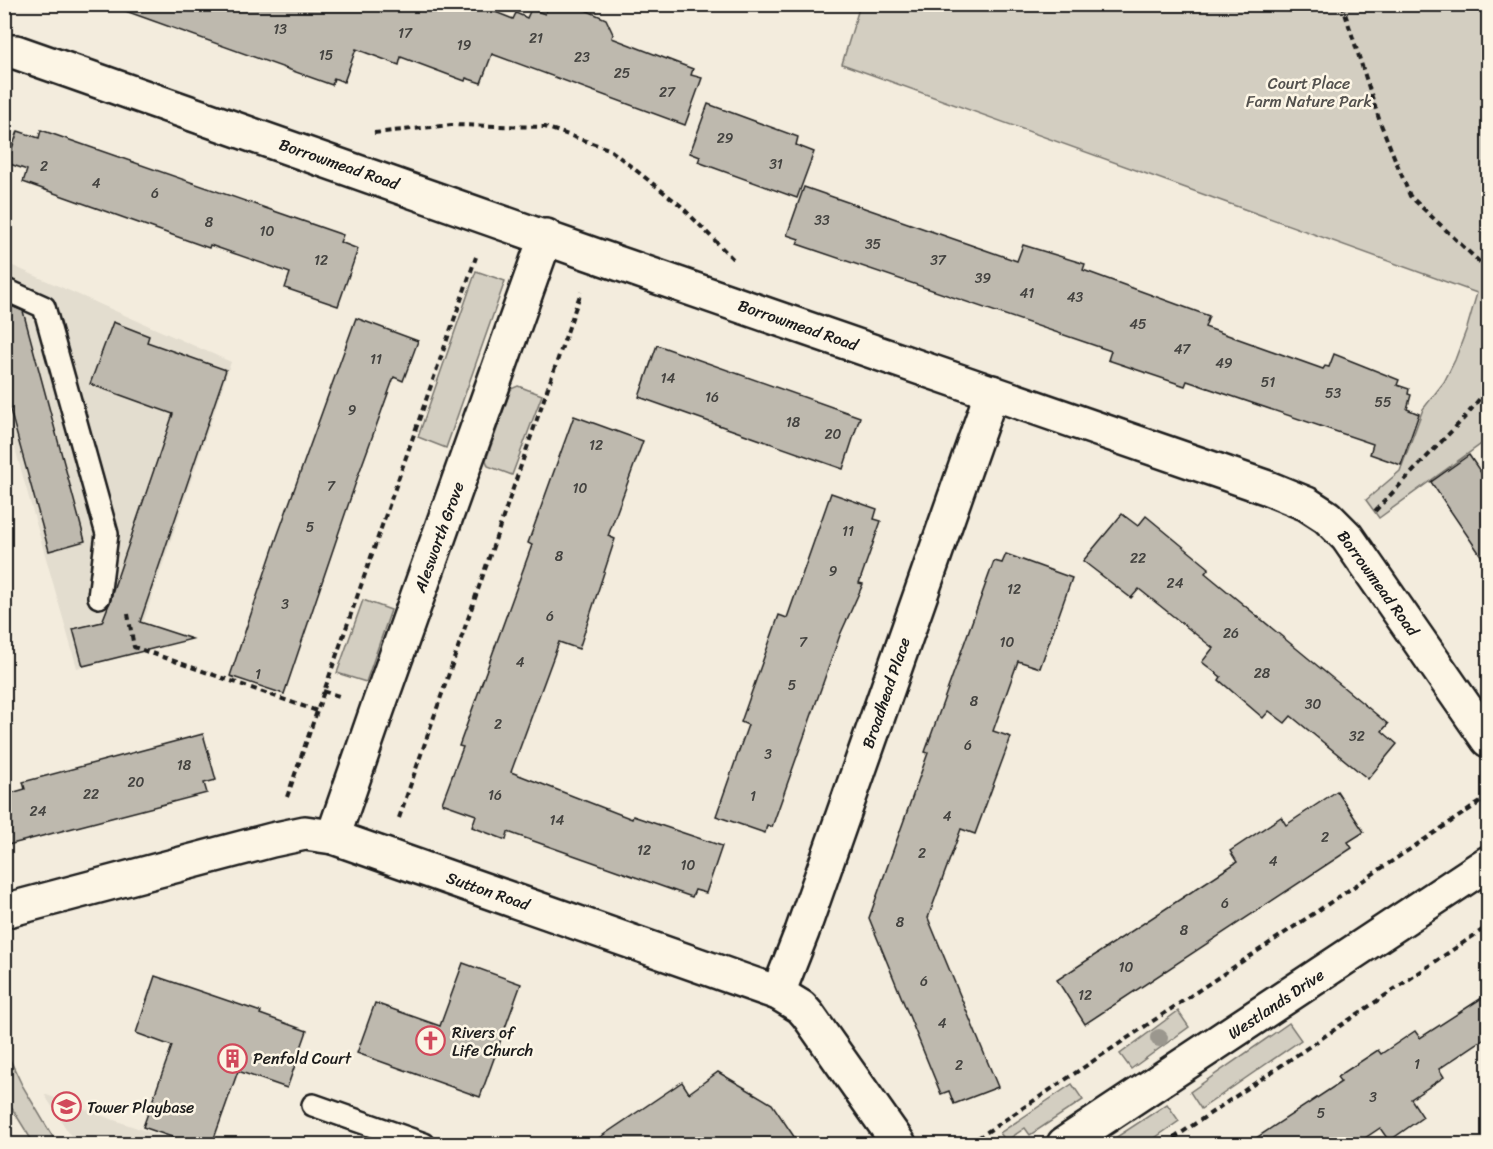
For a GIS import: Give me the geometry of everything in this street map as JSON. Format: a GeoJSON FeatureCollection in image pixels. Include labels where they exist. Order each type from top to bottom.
{"type":"FeatureCollection","features":[{"type":"Feature","properties":{"kind":"street","name":"Borrowmead Road"},"geometry":{"type":"LineString","coordinates":[[4,52],[16,52],[353,168],[594,255],[1268,488],[1307,504],[1327,517],[1347,537],[1488,740]]}},
{"type":"Feature","properties":{"kind":"street","name":"Alesworth Grove"},"geometry":{"type":"LineString","coordinates":[[333,837],[546,237]]}},
{"type":"Feature","properties":{"kind":"street","name":"Broadhead Place"},"geometry":{"type":"LineString","coordinates":[[778,993],[802,932],[992,392]]}},
{"type":"Feature","properties":{"kind":"street","name":"Sutton Road"},"geometry":{"type":"LineString","coordinates":[[4,911],[272,840],[305,833],[333,837],[778,993],[801,1007],[899,1144]]}},
{"type":"Feature","properties":{"kind":"street","name":"Westlands Drive"},"geometry":{"type":"LineString","coordinates":[[1064,1144],[1488,863]]}},
{"type":"Feature","properties":{"kind":"lane"},"geometry":{"type":"LineString","coordinates":[[4,289],[44,306],[107,534],[99,597]]}},
{"type":"Feature","properties":{"kind":"lane"},"geometry":{"type":"LineString","coordinates":[[314,1105],[424,1144]]}},
{"type":"Feature","properties":{"kind":"path"},"geometry":{"type":"LineString","coordinates":[[1342,4],[1380,122],[1410,196],[1488,270]]}},
{"type":"Feature","properties":{"kind":"path"},"geometry":{"type":"LineString","coordinates":[[353,168],[364,134],[451,125],[545,127],[609,149],[680,205],[741,266],[732,303]]}},
{"type":"Feature","properties":{"kind":"path"},"geometry":{"type":"LineString","coordinates":[[272,840],[490,218]]}},
{"type":"Feature","properties":{"kind":"path"},"geometry":{"type":"LineString","coordinates":[[386,855],[594,255]]}},
{"type":"Feature","properties":{"kind":"path"},"geometry":{"type":"LineString","coordinates":[[1347,537],[1400,487],[1466,416],[1488,388]]}},
{"type":"Feature","properties":{"kind":"path"},"geometry":{"type":"LineString","coordinates":[[99,597],[127,609],[134,647],[317,711]]}},
{"type":"Feature","properties":{"kind":"path"},"geometry":{"type":"LineString","coordinates":[[969,1144],[1488,797]]}},
{"type":"Feature","properties":{"kind":"path"},"geometry":{"type":"LineString","coordinates":[[1165,1144],[1488,926]]}},
{"type":"Feature","properties":{"kind":"shaded area"},"geometry":{"type":"Polygon","coordinates":[[[4,262],[231,362],[133,653],[77,668],[5,413],[4,262]]]}},
{"type":"Feature","properties":{"kind":"shaded area","name":"Tower Playbase"},"geometry":{"type":"Polygon","coordinates":[[[44,1094],[114,1120],[184,1144],[76,1144],[44,1094]]]}},
{"type":"Feature","properties":{"kind":"green space","name":"Court Place Farm Nature Park"},"geometry":{"type":"Polygon","coordinates":[[[860,5],[1488,5],[1488,439],[1379,518],[1366,500],[1400,471],[1423,409],[1444,382],[1455,360],[1477,293],[842,64],[860,5]]]}},
{"type":"Feature","properties":{"kind":"green space"},"geometry":{"type":"Polygon","coordinates":[[[476,271],[505,281],[446,448],[418,437],[476,271]]]}},
{"type":"Feature","properties":{"kind":"green space"},"geometry":{"type":"Polygon","coordinates":[[[518,386],[542,395],[512,475],[488,466],[486,460],[511,389],[518,386]]]}},
{"type":"Feature","properties":{"kind":"green space"},"geometry":{"type":"Polygon","coordinates":[[[363,600],[391,610],[366,682],[337,673],[363,600]]]}},
{"type":"Feature","properties":{"kind":"green space"},"geometry":{"type":"Polygon","coordinates":[[[1178,1011],[1189,1027],[1131,1069],[1120,1054],[1178,1011]]]}},
{"type":"Feature","properties":{"kind":"green space"},"geometry":{"type":"Polygon","coordinates":[[[1289,1023],[1301,1040],[1201,1109],[1190,1092],[1289,1023]]]}},
{"type":"Feature","properties":{"kind":"green space"},"geometry":{"type":"Polygon","coordinates":[[[4,1047],[22,1085],[57,1144],[34,1144],[5,1097],[4,1047]]]}},
{"type":"Feature","properties":{"kind":"green space"},"geometry":{"type":"Polygon","coordinates":[[[1072,1084],[1083,1100],[1030,1135],[1025,1128],[1006,1141],[1000,1133],[1072,1084]]]}},
{"type":"Feature","properties":{"kind":"green space"},"geometry":{"type":"Polygon","coordinates":[[[1167,1104],[1179,1121],[1146,1144],[1106,1144],[1167,1104]]]}},
{"type":"Feature","properties":{"kind":"building"},"geometry":{"type":"Polygon","coordinates":[[[121,4],[475,4],[513,19],[516,13],[527,18],[531,9],[545,14],[549,4],[572,4],[606,19],[613,34],[612,38],[693,69],[691,75],[702,78],[685,125],[492,54],[481,83],[466,78],[465,81],[401,57],[399,65],[356,49],[344,82],[334,78],[332,85],[120,9],[121,4]]]}},
{"type":"Feature","properties":{"kind":"building"},"geometry":{"type":"Polygon","coordinates":[[[708,104],[798,137],[796,145],[814,152],[797,198],[698,162],[700,157],[690,153],[708,104]]]}},
{"type":"Feature","properties":{"kind":"building"},"geometry":{"type":"Polygon","coordinates":[[[41,130],[343,235],[340,242],[358,249],[338,306],[285,288],[290,273],[210,245],[209,248],[23,182],[27,170],[7,163],[18,131],[39,138],[41,130]]]}},
{"type":"Feature","properties":{"kind":"building"},"geometry":{"type":"Polygon","coordinates":[[[804,187],[1017,261],[1023,245],[1085,264],[1083,270],[1209,316],[1205,327],[1323,369],[1325,366],[1329,367],[1334,354],[1399,380],[1397,385],[1409,389],[1408,394],[1411,395],[1407,409],[1419,414],[1401,465],[1370,454],[1373,444],[1187,381],[1185,386],[1108,360],[1111,351],[797,244],[799,239],[787,235],[804,187]]]}},
{"type":"Feature","properties":{"kind":"building"},"geometry":{"type":"Polygon","coordinates":[[[4,303],[23,311],[85,541],[49,551],[4,388],[4,303]]]}},
{"type":"Feature","properties":{"kind":"building"},"geometry":{"type":"Polygon","coordinates":[[[356,318],[418,341],[403,381],[394,377],[284,694],[230,676],[277,537],[356,318]]]}},
{"type":"Feature","properties":{"kind":"building"},"geometry":{"type":"Polygon","coordinates":[[[113,322],[149,336],[147,342],[226,370],[140,622],[192,639],[83,666],[73,629],[102,622],[173,414],[90,384],[113,322]]]}},
{"type":"Feature","properties":{"kind":"building"},"geometry":{"type":"Polygon","coordinates":[[[657,345],[860,417],[843,469],[639,397],[657,345]]]}},
{"type":"Feature","properties":{"kind":"building"},"geometry":{"type":"Polygon","coordinates":[[[574,416],[643,441],[608,536],[615,539],[579,649],[559,642],[511,772],[632,819],[633,816],[722,846],[706,893],[695,890],[692,897],[508,832],[506,840],[472,827],[476,815],[442,803],[463,747],[459,746],[532,545],[528,543],[574,416]]]}},
{"type":"Feature","properties":{"kind":"building"},"geometry":{"type":"Polygon","coordinates":[[[1469,455],[1488,483],[1488,566],[1431,482],[1469,455]]]}},
{"type":"Feature","properties":{"kind":"building"},"geometry":{"type":"Polygon","coordinates":[[[831,493],[877,509],[874,519],[881,521],[859,583],[863,584],[840,635],[772,827],[767,825],[765,833],[716,816],[748,725],[741,722],[779,615],[787,618],[831,493]]]}},
{"type":"Feature","properties":{"kind":"building"},"geometry":{"type":"Polygon","coordinates":[[[1122,514],[1138,526],[1146,516],[1209,568],[1205,573],[1388,724],[1382,731],[1397,744],[1368,779],[1291,716],[1285,723],[1269,711],[1263,718],[1202,662],[1213,648],[1139,589],[1131,598],[1083,561],[1122,514]]]}},
{"type":"Feature","properties":{"kind":"building"},"geometry":{"type":"Polygon","coordinates":[[[1006,554],[1072,578],[1040,668],[1018,661],[993,731],[1011,737],[975,834],[961,829],[928,918],[998,1087],[954,1104],[949,1091],[941,1094],[869,918],[928,753],[925,752],[994,561],[1002,563],[1006,554]]]}},
{"type":"Feature","properties":{"kind":"building"},"geometry":{"type":"Polygon","coordinates":[[[203,734],[216,780],[204,783],[207,793],[4,846],[4,795],[25,789],[23,782],[203,734]]]}},
{"type":"Feature","properties":{"kind":"building"},"geometry":{"type":"Polygon","coordinates":[[[1337,791],[1364,832],[1348,842],[1352,848],[1085,1024],[1057,980],[1237,862],[1230,851],[1281,817],[1286,825],[1337,791]]]}},
{"type":"Feature","properties":{"kind":"building","name":"Rivers of Life Church"},"geometry":{"type":"Polygon","coordinates":[[[463,963],[521,984],[480,1097],[357,1053],[375,1003],[440,1026],[463,963]]]}},
{"type":"Feature","properties":{"kind":"building","name":"Penfold Court"},"geometry":{"type":"Polygon","coordinates":[[[155,976],[261,1012],[260,1014],[307,1031],[287,1088],[238,1071],[212,1144],[192,1144],[143,1127],[172,1046],[136,1033],[155,976]]]}},
{"type":"Feature","properties":{"kind":"building"},"geometry":{"type":"Polygon","coordinates":[[[1488,994],[1488,1036],[1439,1069],[1444,1077],[1411,1099],[1423,1117],[1389,1141],[1380,1128],[1356,1144],[1247,1144],[1341,1082],[1337,1077],[1378,1050],[1381,1054],[1415,1031],[1420,1038],[1488,994]]]}},
{"type":"Feature","properties":{"kind":"building"},"geometry":{"type":"Polygon","coordinates":[[[718,1072],[772,1104],[799,1144],[590,1144],[682,1082],[689,1093],[718,1072]]]}},
{"type":"Feature","properties":{"kind":"place","name":"Rivers of Life Church"},"geometry":{"type":"Point","coordinates":[431,1041]}},
{"type":"Feature","properties":{"kind":"place","name":"Penfold Court"},"geometry":{"type":"Point","coordinates":[232,1058]}},
{"type":"Feature","properties":{"kind":"place","name":"Tower Playbase"},"geometry":{"type":"Point","coordinates":[66,1107]}}]}
